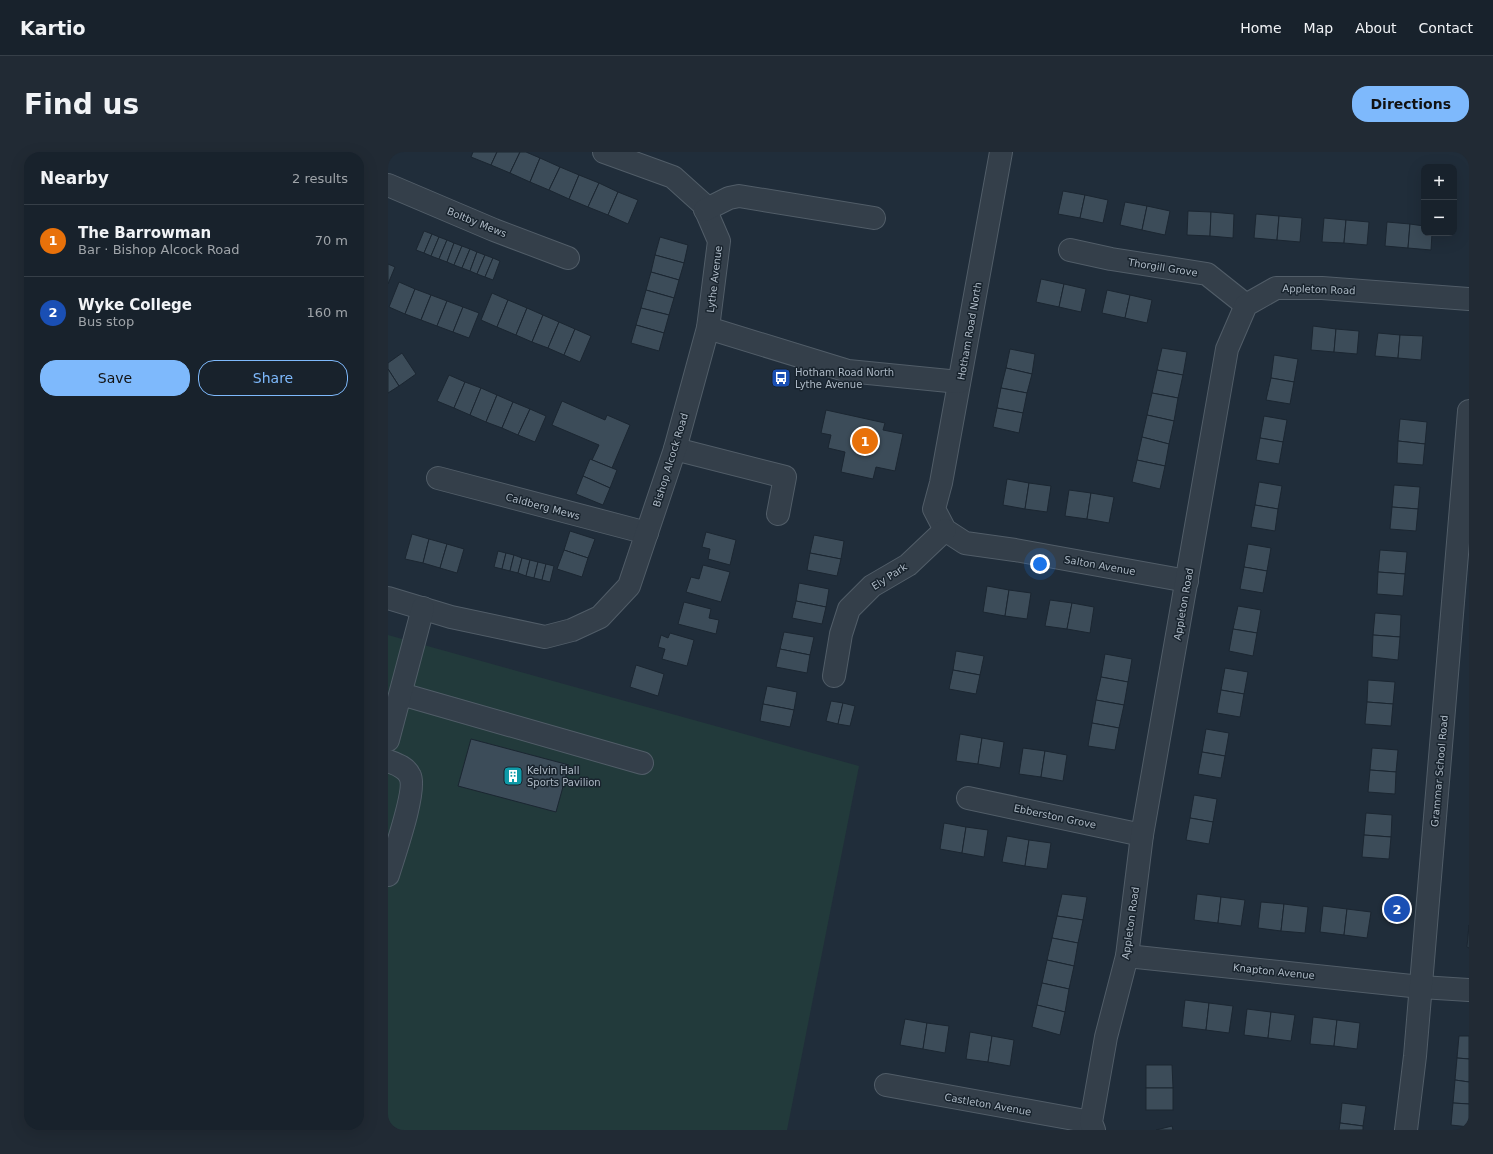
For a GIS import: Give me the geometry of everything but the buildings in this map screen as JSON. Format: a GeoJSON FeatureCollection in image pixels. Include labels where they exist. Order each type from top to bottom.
{"type":"FeatureCollection","features":[{"type":"Feature","properties":{"kind":"street","name":"Lythe Avenue"},"geometry":{"type":"LineString","coordinates":[[604,152],[673,177],[703,204],[719,241],[708,328]]}},
{"type":"Feature","properties":{"kind":"street","name":"Hotham Road North"},"geometry":{"type":"LineString","coordinates":[[934,509],[941,483],[1001,152]]}},
{"type":"Feature","properties":{"kind":"street","name":"Boltby Mews"},"geometry":{"type":"LineString","coordinates":[[388,185],[494,230],[568,258]]}},
{"type":"Feature","properties":{"kind":"street"},"geometry":{"type":"LineString","coordinates":[[705,210],[729,198],[739,196],[874,218]]}},
{"type":"Feature","properties":{"kind":"street","name":"Thorgill Grove"},"geometry":{"type":"LineString","coordinates":[[1070,250],[1111,259],[1207,274],[1246,305]]}},
{"type":"Feature","properties":{"kind":"street","name":"Appleton Road"},"geometry":{"type":"LineString","coordinates":[[1092,1126],[1106,1037],[1127,956],[1142,835],[1227,349],[1246,305],[1276,288],[1322,288],[1469,299]]}},
{"type":"Feature","properties":{"kind":"street"},"geometry":{"type":"LineString","coordinates":[[708,328],[848,371],[959,382]]}},
{"type":"Feature","properties":{"kind":"street","name":"Bishop Alcock Road"},"geometry":{"type":"LineString","coordinates":[[388,598],[452,617],[545,636],[572,630],[600,617],[629,586],[675,449],[708,328]]}},
{"type":"Feature","properties":{"kind":"street","name":"Grammar School Road"},"geometry":{"type":"LineString","coordinates":[[1406,1130],[1415,1056],[1469,411]]}},
{"type":"Feature","properties":{"kind":"street"},"geometry":{"type":"LineString","coordinates":[[675,449],[784,477],[778,514]]}},
{"type":"Feature","properties":{"kind":"street","name":"Caldberg Mews"},"geometry":{"type":"LineString","coordinates":[[438,478],[647,534]]}},
{"type":"Feature","properties":{"kind":"street","name":"Salton Avenue"},"geometry":{"type":"LineString","coordinates":[[934,509],[945,530],[965,543],[1015,550],[1187,581]]}},
{"type":"Feature","properties":{"kind":"street","name":"Ely Park"},"geometry":{"type":"LineString","coordinates":[[834,676],[841,634],[849,609],[872,586],[908,565],[945,530]]}},
{"type":"Feature","properties":{"kind":"street"},"geometry":{"type":"LineString","coordinates":[[388,740],[423,608]]}},
{"type":"Feature","properties":{"kind":"street"},"geometry":{"type":"LineString","coordinates":[[400,694],[642,763]]}},
{"type":"Feature","properties":{"kind":"street"},"geometry":{"type":"LineString","coordinates":[[388,761],[401,766],[410,777],[411,794],[388,876]]}},
{"type":"Feature","properties":{"kind":"street","name":"Ebberston Grove"},"geometry":{"type":"LineString","coordinates":[[968,798],[1142,835]]}},
{"type":"Feature","properties":{"kind":"street","name":"Knapton Avenue"},"geometry":{"type":"LineString","coordinates":[[1127,956],[1421,987],[1469,990]]}},
{"type":"Feature","properties":{"kind":"street","name":"Castleton Avenue"},"geometry":{"type":"LineString","coordinates":[[886,1085],[1092,1126]]}},
{"type":"Feature","properties":{"kind":"green space"},"geometry":{"type":"Polygon","coordinates":[[[388,635],[859,766],[787,1130],[388,1130],[388,635]]]}},
{"type":"Feature","properties":{"kind":"place","name":"Hotham Road North Lythe Avenue"},"geometry":{"type":"Point","coordinates":[781,378]}},
{"type":"Feature","properties":{"kind":"place","name":"The Barrowman"},"geometry":{"type":"Point","coordinates":[865,441]}},
{"type":"Feature","properties":{"kind":"place","name":"Kelvin Hall Sports Pavilion"},"geometry":{"type":"Point","coordinates":[513,776]}},
{"type":"Feature","properties":{"kind":"place","name":"Wyke College"},"geometry":{"type":"Point","coordinates":[1397,909]}}]}
